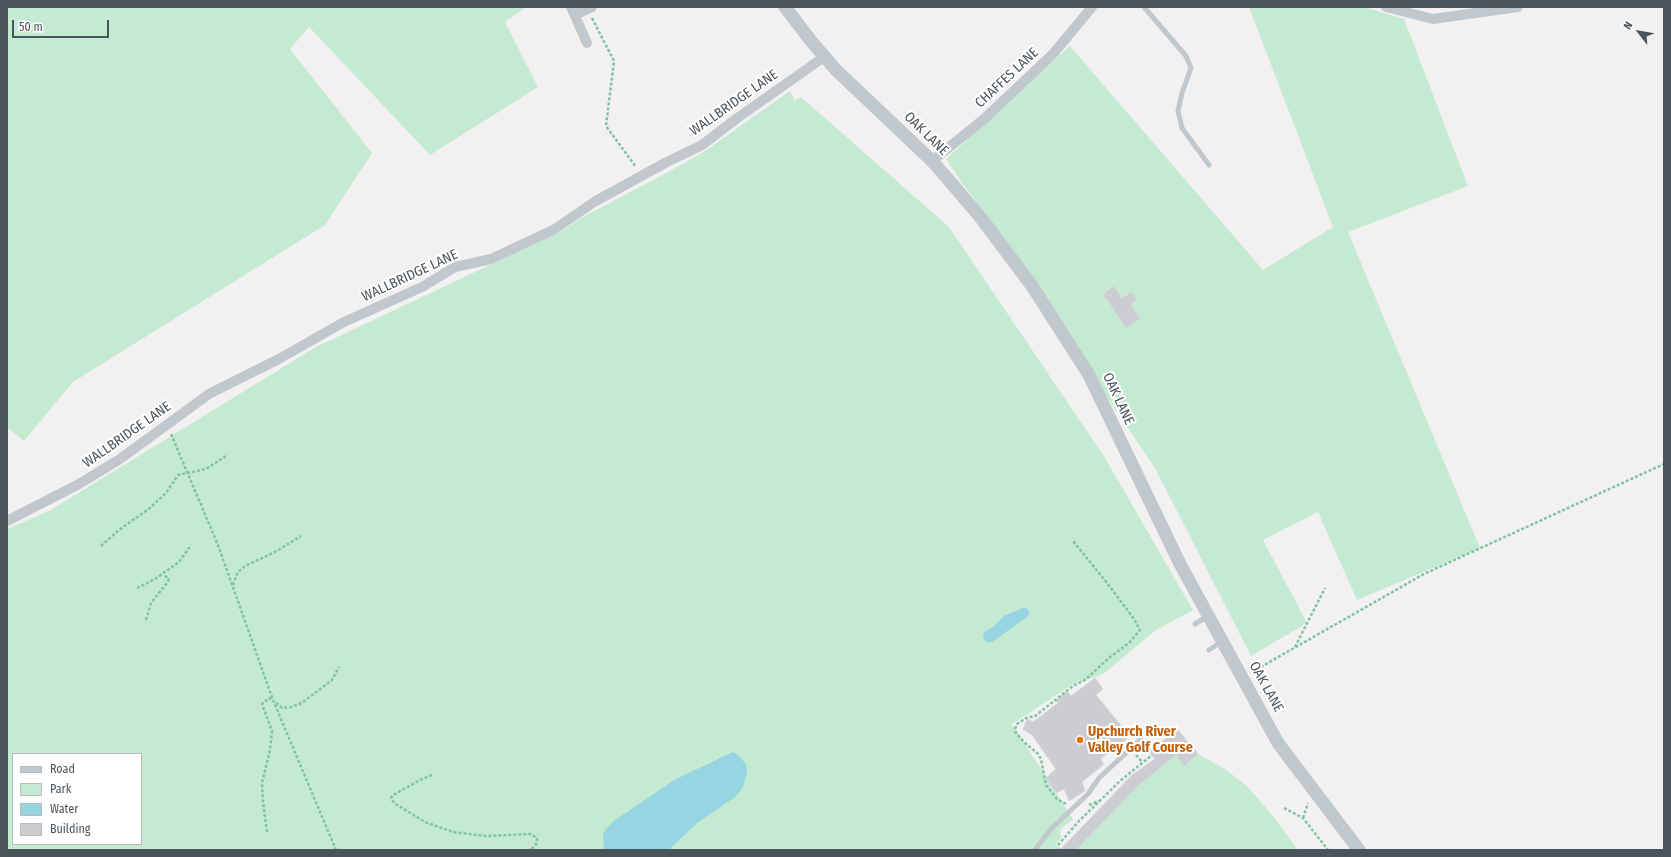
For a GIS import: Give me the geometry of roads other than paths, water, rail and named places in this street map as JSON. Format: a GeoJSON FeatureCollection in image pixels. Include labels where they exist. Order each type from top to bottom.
{"type":"FeatureCollection","features":[{"type":"Feature","properties":{"kind":"street","name":"OAK LANE"},"geometry":{"type":"LineString","coordinates":[[785,7],[824,57],[846,80],[932,161],[968,202],[1032,286],[1089,376],[1177,556],[1278,743],[1359,850]]}},
{"type":"Feature","properties":{"kind":"street","name":"CHAFFES LANE"},"geometry":{"type":"LineString","coordinates":[[932,161],[984,119],[1053,54],[1092,7]]}},
{"type":"Feature","properties":{"kind":"street"},"geometry":{"type":"LineString","coordinates":[[1386,7],[1433,20],[1518,7]]}},
{"type":"Feature","properties":{"kind":"street"},"geometry":{"type":"LineString","coordinates":[[587,43],[573,11],[590,8]]}},
{"type":"Feature","properties":{"kind":"street","name":"WALLBRIDGE LANE"},"geometry":{"type":"LineString","coordinates":[[7,521],[80,484],[120,459],[209,394],[277,360],[344,322],[422,287],[455,267],[491,259],[555,229],[594,202],[702,145],[824,57]]}},
{"type":"Feature","properties":{"kind":"lane"},"geometry":{"type":"LineString","coordinates":[[1144,7],[1186,56],[1191,68],[1182,93],[1178,111],[1182,128],[1209,165]]}},
{"type":"Feature","properties":{"kind":"lane"},"geometry":{"type":"LineString","coordinates":[[1195,624],[1209,616]]}},
{"type":"Feature","properties":{"kind":"lane"},"geometry":{"type":"LineString","coordinates":[[1209,650],[1223,641]]}},
{"type":"Feature","properties":{"kind":"lane"},"geometry":{"type":"LineString","coordinates":[[1035,850],[1051,829],[1088,794],[1098,778],[1141,739]]}},
{"type":"Feature","properties":{"kind":"water"},"geometry":{"type":"Polygon","coordinates":[[[1025,607],[1030,612],[1027,617],[992,642],[987,642],[984,640],[984,632],[993,627],[1004,616],[1025,607]]]}},
{"type":"Feature","properties":{"kind":"water"},"geometry":{"type":"Polygon","coordinates":[[[733,752],[746,764],[747,773],[743,787],[735,797],[697,823],[669,850],[604,850],[603,834],[614,821],[674,780],[733,752]]]}},
{"type":"Feature","properties":{"kind":"place","name":"Upchurch River Valley Golf Course"},"geometry":{"type":"Point","coordinates":[1080,740]}}]}
